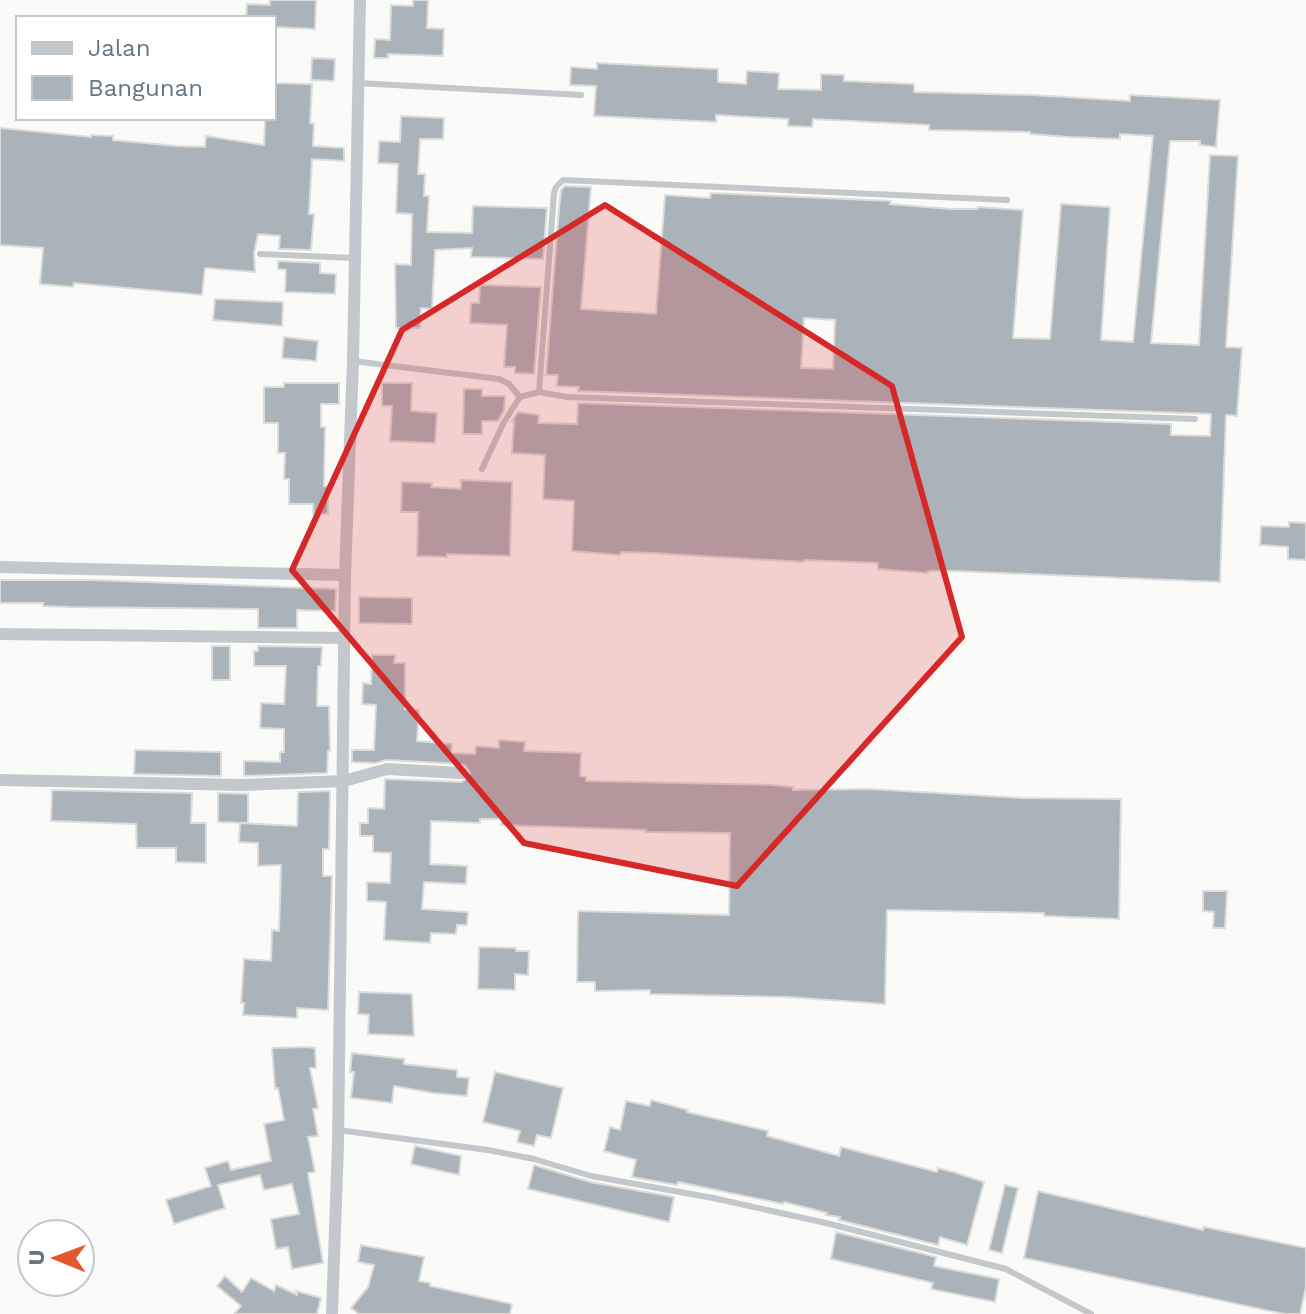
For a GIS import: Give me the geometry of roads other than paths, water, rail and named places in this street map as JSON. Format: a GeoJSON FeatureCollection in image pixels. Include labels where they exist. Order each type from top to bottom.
{"type":"FeatureCollection","features":[{"type":"Feature","properties":{"kind":"street"},"geometry":{"type":"LineString","coordinates":[[332,1314],[338,1130],[345,575],[353,361],[360,0]]}},
{"type":"Feature","properties":{"kind":"street"},"geometry":{"type":"LineString","coordinates":[[0,567],[345,575]]}},
{"type":"Feature","properties":{"kind":"street"},"geometry":{"type":"LineString","coordinates":[[0,634],[345,638]]}},
{"type":"Feature","properties":{"kind":"street"},"geometry":{"type":"LineString","coordinates":[[0,780],[243,785],[344,781],[387,769],[461,773]]}},
{"type":"Feature","properties":{"kind":"lane"},"geometry":{"type":"LineString","coordinates":[[357,83],[581,95]]}},
{"type":"Feature","properties":{"kind":"lane"},"geometry":{"type":"LineString","coordinates":[[539,392],[554,193],[563,180],[1007,200]]}},
{"type":"Feature","properties":{"kind":"lane"},"geometry":{"type":"LineString","coordinates":[[260,254],[354,258]]}},
{"type":"Feature","properties":{"kind":"lane"},"geometry":{"type":"LineString","coordinates":[[353,361],[499,379],[509,384],[520,397]]}},
{"type":"Feature","properties":{"kind":"lane"},"geometry":{"type":"LineString","coordinates":[[482,469],[504,422],[520,397],[539,392],[567,397],[1195,419]]}},
{"type":"Feature","properties":{"kind":"lane"},"geometry":{"type":"LineString","coordinates":[[338,1130],[488,1150],[534,1159],[591,1176],[826,1223],[1006,1269],[1091,1314]]}}]}
